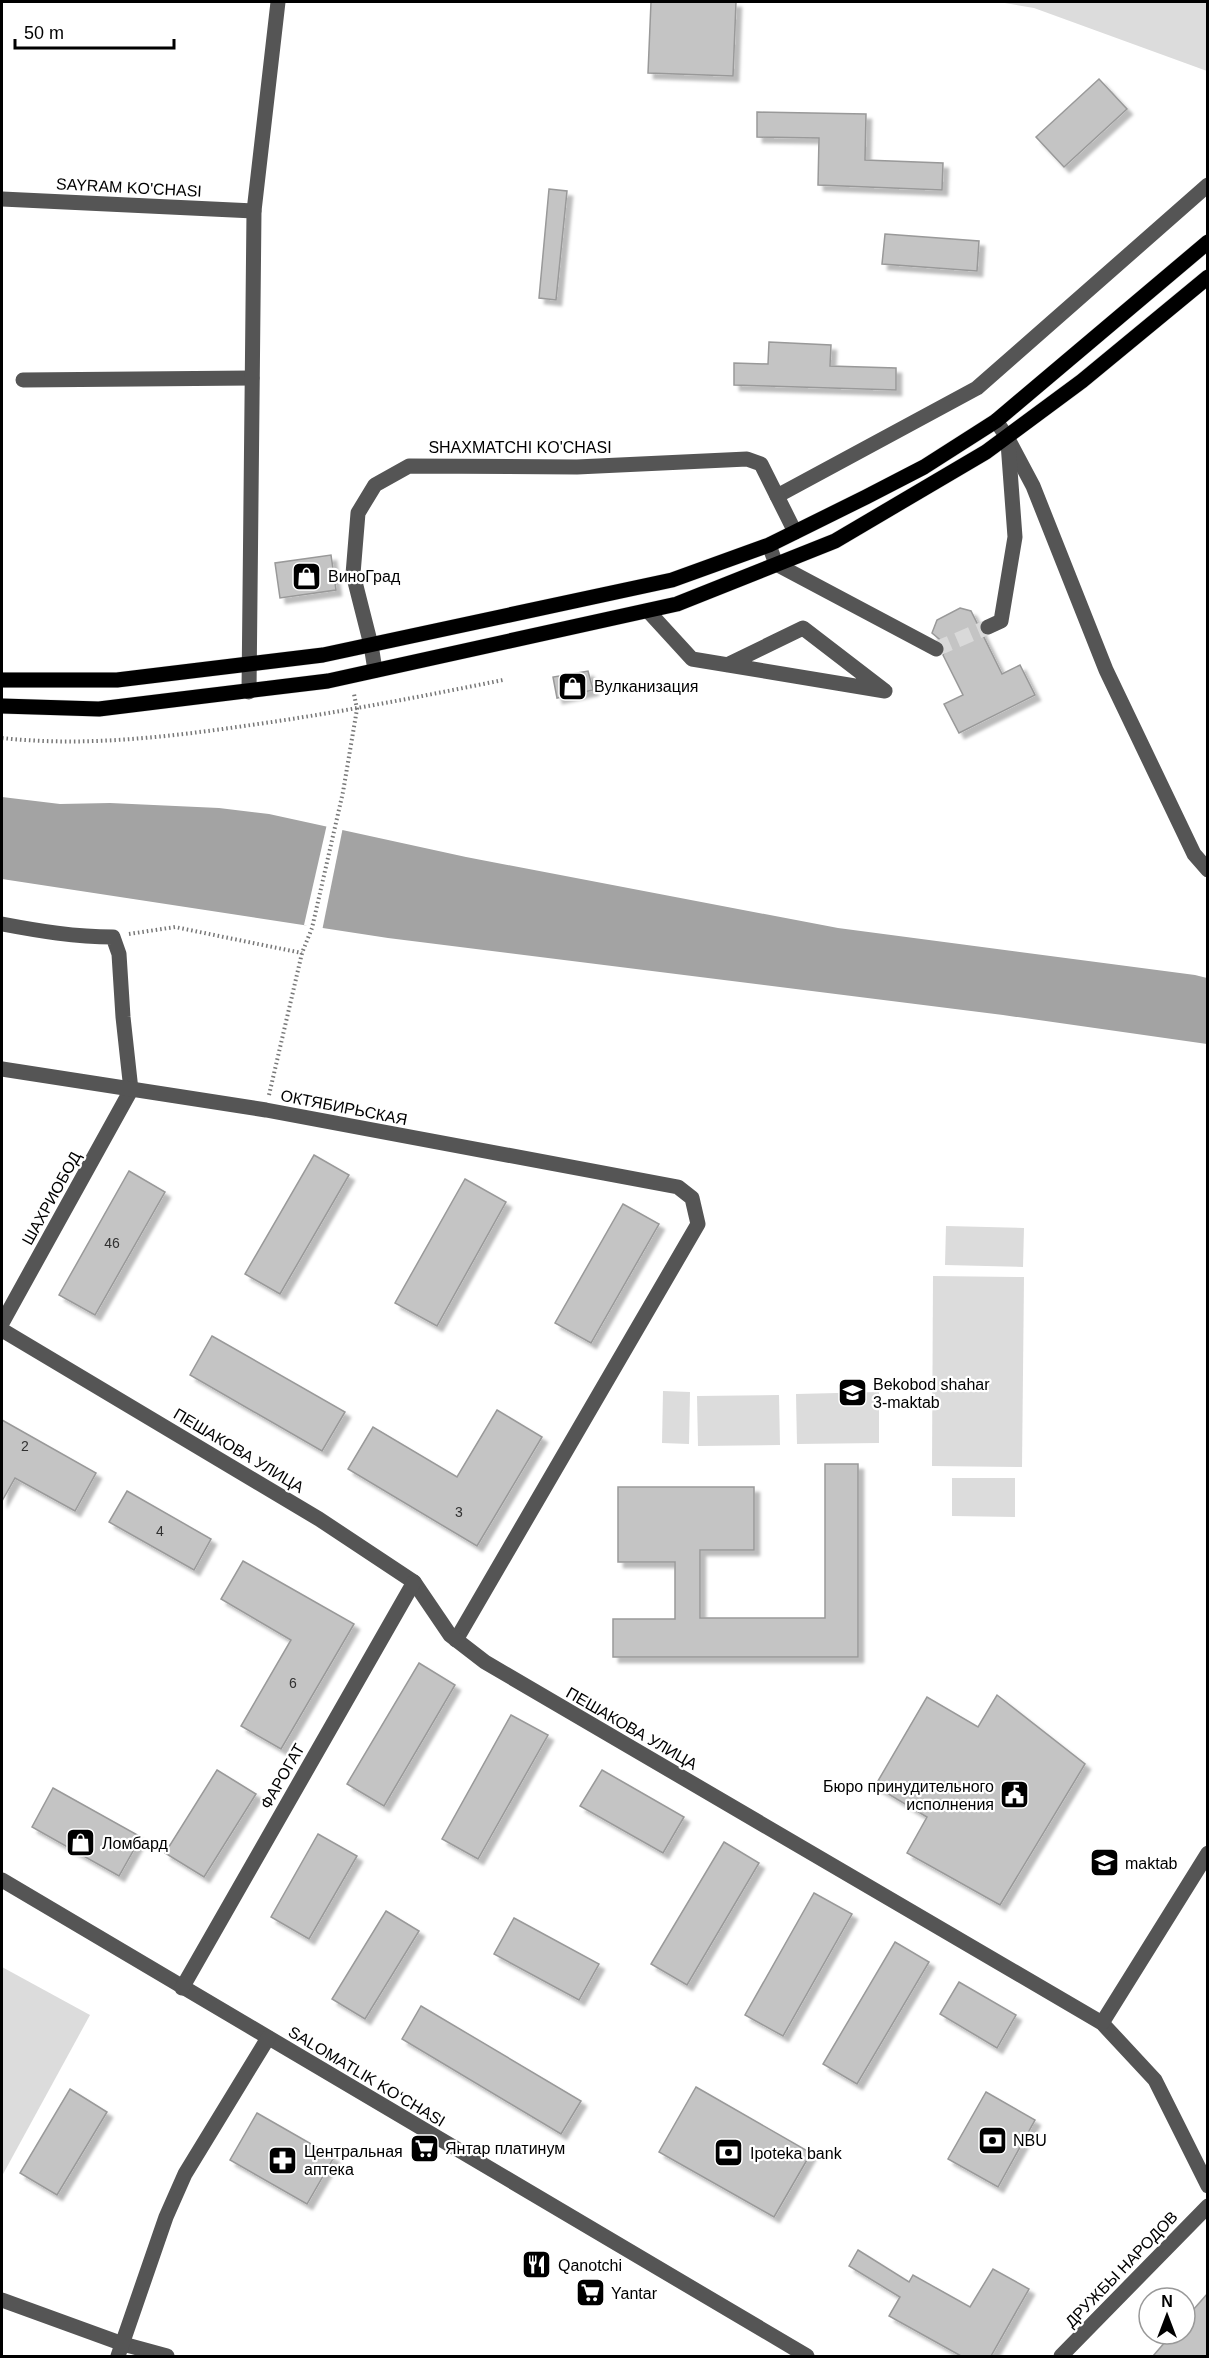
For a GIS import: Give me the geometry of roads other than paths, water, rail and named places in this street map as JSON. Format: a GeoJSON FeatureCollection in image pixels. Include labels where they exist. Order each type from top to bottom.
{"type":"FeatureCollection","features":[{"type":"Feature","properties":{"kind":"main road"},"geometry":{"type":"LineString","coordinates":[[2,680],[117,680],[322,655],[672,580],[795,532],[924,467],[996,421],[1208,242]]}},
{"type":"Feature","properties":{"kind":"main road"},"geometry":{"type":"LineString","coordinates":[[2,706],[99,709],[249,692],[350,676],[677,604],[835,541],[986,452],[1082,381],[1208,277]]}},
{"type":"Feature","properties":{"kind":"street"},"geometry":{"type":"LineString","coordinates":[[249,692],[254,212],[278,2]]}},
{"type":"Feature","properties":{"kind":"street"},"geometry":{"type":"LineString","coordinates":[[777,496],[977,388],[1208,185]]}},
{"type":"Feature","properties":{"kind":"street","name":"SAYRAM KO'CHASI"},"geometry":{"type":"LineString","coordinates":[[2,199],[254,212]]}},
{"type":"Feature","properties":{"kind":"street"},"geometry":{"type":"LineString","coordinates":[[23,380],[252,378]]}},
{"type":"Feature","properties":{"kind":"street"},"geometry":{"type":"LineString","coordinates":[[996,421],[1033,486],[1106,670],[1194,854],[1208,870]]}},
{"type":"Feature","properties":{"kind":"street"},"geometry":{"type":"LineString","coordinates":[[988,627],[1001,621],[1016,537],[1007,437]]}},
{"type":"Feature","properties":{"kind":"street","name":"SHAXMATCHI KO'CHASI"},"geometry":{"type":"LineString","coordinates":[[375,670],[371,645],[352,574],[358,513],[375,485],[409,466],[577,467],[747,459],[761,464],[795,532]]}},
{"type":"Feature","properties":{"kind":"street"},"geometry":{"type":"LineString","coordinates":[[768,544],[776,564],[936,649]]}},
{"type":"Feature","properties":{"kind":"street"},"geometry":{"type":"LineString","coordinates":[[648,611],[692,659],[863,688],[885,691],[802,628],[728,665]]}},
{"type":"Feature","properties":{"kind":"street"},"geometry":{"type":"LineString","coordinates":[[2,924],[44,932],[113,937],[119,954],[131,1090]]}},
{"type":"Feature","properties":{"kind":"street","name":"ОКТЯБИРЬСКАЯ"},"geometry":{"type":"LineString","coordinates":[[2,1069],[266,1110],[678,1187],[692,1198],[698,1224],[456,1640]]}},
{"type":"Feature","properties":{"kind":"street","name":"ШАХРИОБОД"},"geometry":{"type":"LineString","coordinates":[[2,1323],[131,1090]]}},
{"type":"Feature","properties":{"kind":"street","name":"ПЕШАКОВА УЛИЦА"},"geometry":{"type":"LineString","coordinates":[[2,1330],[318,1519],[414,1582],[450,1635],[484,1662],[1102,2023],[1155,2080],[1208,2186]]}},
{"type":"Feature","properties":{"kind":"street","name":"ФАРОГАТ"},"geometry":{"type":"LineString","coordinates":[[182,1988],[414,1582]]}},
{"type":"Feature","properties":{"kind":"street"},"geometry":{"type":"LineString","coordinates":[[1102,2023],[1208,1853]]}},
{"type":"Feature","properties":{"kind":"street","name":"SALOMATLIK KO‘CHASI"},"geometry":{"type":"LineString","coordinates":[[2,1880],[807,2356]]}},
{"type":"Feature","properties":{"kind":"street"},"geometry":{"type":"LineString","coordinates":[[121,2350],[166,2217],[185,2174],[267,2038]]}},
{"type":"Feature","properties":{"kind":"street","name":"ДРУЖБЫ НАРОДОВ"},"geometry":{"type":"LineString","coordinates":[[1061,2356],[1208,2206]]}},
{"type":"Feature","properties":{"kind":"street"},"geometry":{"type":"LineString","coordinates":[[2,2300],[121,2350],[167,2356]]}},
{"type":"Feature","properties":{"kind":"tunnel"},"geometry":{"type":"LineString","coordinates":[[936,649],[988,627]]}},
{"type":"Feature","properties":{"kind":"place","name":"ВиноГрад"},"geometry":{"type":"Point","coordinates":[307,576]}},
{"type":"Feature","properties":{"kind":"place","name":"Вулканизация"},"geometry":{"type":"Point","coordinates":[573,686]}},
{"type":"Feature","properties":{"kind":"place","name":"Bekobod shahar 3-maktab"},"geometry":{"type":"Point","coordinates":[852,1393]}},
{"type":"Feature","properties":{"kind":"place","name":"Бюро принудительного исполнения"},"geometry":{"type":"Point","coordinates":[1015,1795]}},
{"type":"Feature","properties":{"kind":"place","name":"Ломбард"},"geometry":{"type":"Point","coordinates":[81,1843]}},
{"type":"Feature","properties":{"kind":"place","name":"maktab"},"geometry":{"type":"Point","coordinates":[1104,1863]}},
{"type":"Feature","properties":{"kind":"place","name":"NBU"},"geometry":{"type":"Point","coordinates":[992,2140]}},
{"type":"Feature","properties":{"kind":"place","name":"Янтар платинум"},"geometry":{"type":"Point","coordinates":[424,2148]}},
{"type":"Feature","properties":{"kind":"place","name":"Ipoteka bank"},"geometry":{"type":"Point","coordinates":[729,2153]}},
{"type":"Feature","properties":{"kind":"place","name":"Центральная аптека"},"geometry":{"type":"Point","coordinates":[283,2160]}},
{"type":"Feature","properties":{"kind":"place","name":"Qanotchi"},"geometry":{"type":"Point","coordinates":[537,2265]}},
{"type":"Feature","properties":{"kind":"place","name":"Yantar"},"geometry":{"type":"Point","coordinates":[590,2293]}}]}
